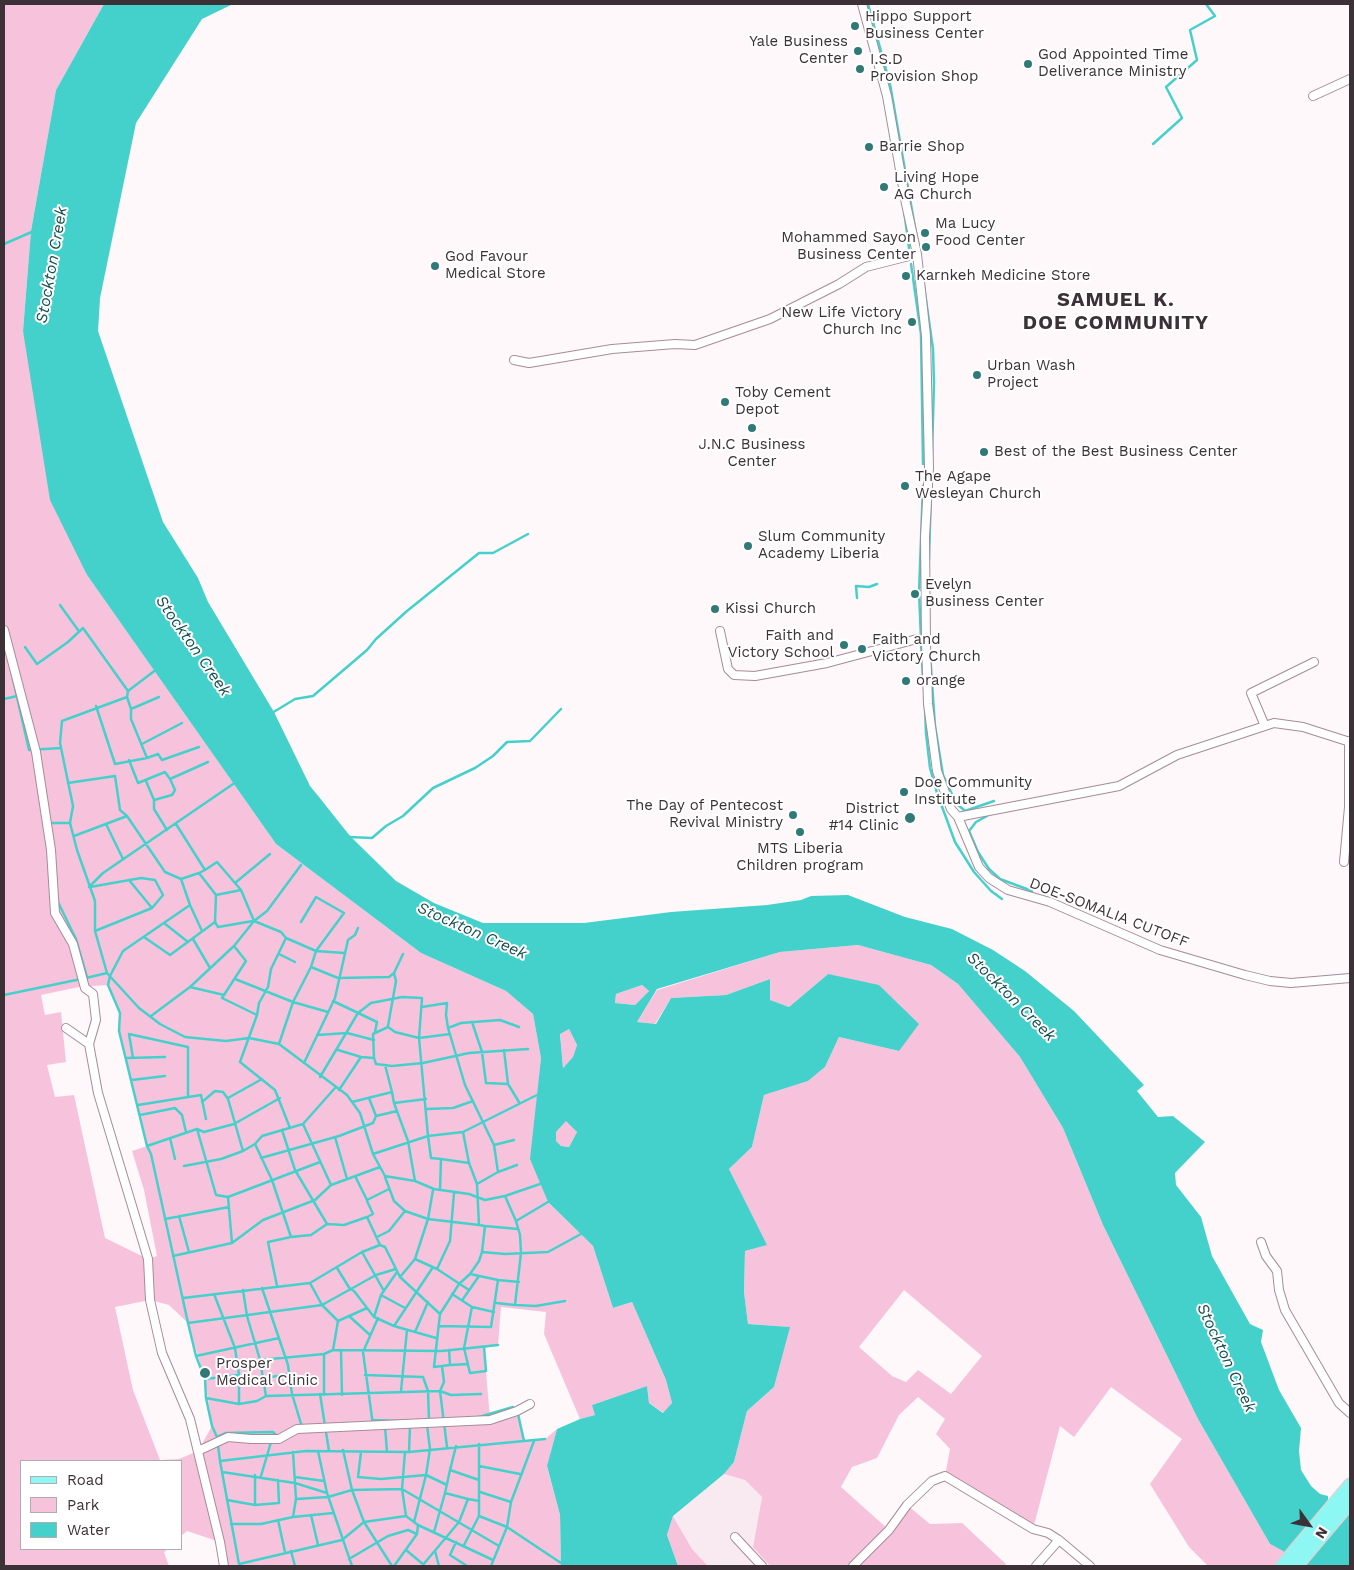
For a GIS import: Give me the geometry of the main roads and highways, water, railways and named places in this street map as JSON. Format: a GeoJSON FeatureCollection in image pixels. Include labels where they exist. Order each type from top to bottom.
{"type":"FeatureCollection","features":[{"type":"Feature","properties":{"kind":"main road"},"geometry":{"type":"LineString","coordinates":[[1296,1566],[1344,1504],[1350,1485]]}},
{"type":"Feature","properties":{"kind":"main road"},"geometry":{"type":"LineString","coordinates":[[1282,1566],[1344,1504]]}},
{"type":"Feature","properties":{"kind":"water","name":"Stockton Creek"},"geometry":{"type":"Polygon","coordinates":[[[104,4],[233,4],[202,19],[136,123],[100,298],[98,331],[163,522],[198,578],[208,602],[274,712],[310,786],[350,836],[396,881],[434,903],[483,923],[584,923],[671,912],[767,905],[801,900],[811,896],[848,895],[905,917],[952,929],[993,950],[1025,971],[1074,1011],[1144,1085],[1137,1091],[1158,1117],[1173,1116],[1205,1142],[1175,1173],[1176,1185],[1201,1217],[1212,1256],[1250,1324],[1263,1330],[1261,1342],[1279,1390],[1301,1428],[1299,1451],[1301,1470],[1311,1486],[1320,1494],[1328,1496],[1328,1502],[1341,1511],[1350,1512],[1350,1566],[1296,1566],[1283,1551],[1270,1544],[1198,1419],[1103,1225],[1063,1128],[1020,1057],[958,984],[931,965],[858,945],[780,952],[657,989],[637,1022],[656,1024],[671,998],[726,995],[770,979],[770,1000],[789,1007],[828,974],[879,985],[919,1024],[899,1051],[839,1037],[825,1067],[808,1081],[764,1095],[752,1147],[729,1169],[767,1245],[745,1251],[744,1292],[748,1324],[790,1327],[774,1387],[747,1411],[734,1462],[724,1474],[673,1516],[667,1535],[678,1566],[561,1566],[560,1515],[547,1466],[557,1429],[595,1415],[592,1405],[647,1386],[649,1403],[663,1413],[672,1403],[666,1380],[632,1302],[613,1308],[593,1246],[548,1202],[530,1159],[541,1058],[533,1014],[506,991],[421,953],[276,844],[87,575],[50,500],[23,331],[31,231],[56,90],[104,4]],[[642,985],[616,994],[615,1003],[635,1005],[649,991],[642,985]],[[569,1029],[560,1034],[563,1068],[573,1057],[577,1045],[569,1029]],[[566,1121],[556,1132],[556,1141],[561,1146],[569,1147],[577,1132],[566,1121]]]}},
{"type":"Feature","properties":{"kind":"waterway"},"geometry":{"type":"LineString","coordinates":[[868,4],[890,84],[917,239]]}},
{"type":"Feature","properties":{"kind":"waterway"},"geometry":{"type":"LineString","coordinates":[[1153,144],[1182,118],[1166,87],[1197,60],[1190,30],[1215,16],[1206,4]]}},
{"type":"Feature","properties":{"kind":"waterway"},"geometry":{"type":"LineString","coordinates":[[897,168],[899,185]]}},
{"type":"Feature","properties":{"kind":"waterway"},"geometry":{"type":"LineString","coordinates":[[904,210],[909,248]]}},
{"type":"Feature","properties":{"kind":"waterway"},"geometry":{"type":"LineString","coordinates":[[4,244],[34,231]]}},
{"type":"Feature","properties":{"kind":"waterway"},"geometry":{"type":"LineString","coordinates":[[911,264],[921,334],[923,464]]}},
{"type":"Feature","properties":{"kind":"waterway"},"geometry":{"type":"LineString","coordinates":[[923,279],[933,349],[934,383],[929,560]]}},
{"type":"Feature","properties":{"kind":"waterway"},"geometry":{"type":"LineString","coordinates":[[921,639],[919,592],[923,486]]}},
{"type":"Feature","properties":{"kind":"waterway"},"geometry":{"type":"LineString","coordinates":[[272,713],[295,699],[313,696],[367,650],[376,639],[407,611],[479,553],[493,553],[528,534]]}},
{"type":"Feature","properties":{"kind":"waterway"},"geometry":{"type":"LineString","coordinates":[[857,598],[856,586],[869,587],[877,584]]}},
{"type":"Feature","properties":{"kind":"waterway"},"geometry":{"type":"LineString","coordinates":[[60,605],[78,630]]}},
{"type":"Feature","properties":{"kind":"waterway"},"geometry":{"type":"LineString","coordinates":[[25,647],[37,664],[68,642],[83,628],[128,691]]}},
{"type":"Feature","properties":{"kind":"waterway"},"geometry":{"type":"LineString","coordinates":[[921,643],[923,679]]}},
{"type":"Feature","properties":{"kind":"waterway"},"geometry":{"type":"LineString","coordinates":[[930,653],[935,726],[943,775],[956,803],[965,811],[994,801]]}},
{"type":"Feature","properties":{"kind":"waterway"},"geometry":{"type":"LineString","coordinates":[[10,666],[29,750],[61,748]]}},
{"type":"Feature","properties":{"kind":"waterway"},"geometry":{"type":"LineString","coordinates":[[157,669],[128,691],[127,697],[62,721],[60,743],[73,806],[70,823],[77,850],[95,901],[95,931],[107,973],[139,1008],[160,1024],[185,1037],[226,1041],[249,1038],[279,1044],[347,1095],[360,1113],[373,1154],[428,1136],[463,1132],[537,1095]]}},
{"type":"Feature","properties":{"kind":"waterway"},"geometry":{"type":"LineString","coordinates":[[4,699],[17,696]]}},
{"type":"Feature","properties":{"kind":"waterway"},"geometry":{"type":"LineString","coordinates":[[127,697],[131,709],[131,719],[147,758],[158,754],[162,760],[199,747]]}},
{"type":"Feature","properties":{"kind":"waterway"},"geometry":{"type":"LineString","coordinates":[[131,709],[159,697]]}},
{"type":"Feature","properties":{"kind":"waterway"},"geometry":{"type":"LineString","coordinates":[[96,706],[115,764],[147,758]]}},
{"type":"Feature","properties":{"kind":"waterway"},"geometry":{"type":"LineString","coordinates":[[925,707],[926,734]]}},
{"type":"Feature","properties":{"kind":"waterway"},"geometry":{"type":"LineString","coordinates":[[349,837],[372,838],[386,826],[403,816],[433,788],[475,768],[493,756],[507,742],[530,741],[561,709]]}},
{"type":"Feature","properties":{"kind":"waterway"},"geometry":{"type":"LineString","coordinates":[[142,744],[182,723]]}},
{"type":"Feature","properties":{"kind":"waterway"},"geometry":{"type":"LineString","coordinates":[[926,733],[930,768],[955,842],[974,872],[991,891],[1002,899]]}},
{"type":"Feature","properties":{"kind":"waterway"},"geometry":{"type":"LineString","coordinates":[[129,760],[138,783],[165,772],[170,779]]}},
{"type":"Feature","properties":{"kind":"waterway"},"geometry":{"type":"LineString","coordinates":[[154,800],[172,795],[175,790],[170,779],[208,762]]}},
{"type":"Feature","properties":{"kind":"waterway"},"geometry":{"type":"LineString","coordinates":[[68,783],[115,776],[120,810],[127,816]]}},
{"type":"Feature","properties":{"kind":"waterway"},"geometry":{"type":"LineString","coordinates":[[146,781],[154,800],[154,809],[167,830]]}},
{"type":"Feature","properties":{"kind":"waterway"},"geometry":{"type":"LineString","coordinates":[[89,887],[103,873],[236,782]]}},
{"type":"Feature","properties":{"kind":"waterway"},"geometry":{"type":"LineString","coordinates":[[74,836],[127,816],[165,872],[181,879],[199,873]]}},
{"type":"Feature","properties":{"kind":"waterway"},"geometry":{"type":"LineString","coordinates":[[987,816],[976,822],[969,831],[978,852],[989,869],[1000,879],[1032,891]]}},
{"type":"Feature","properties":{"kind":"waterway"},"geometry":{"type":"LineString","coordinates":[[50,823],[69,823]]}},
{"type":"Feature","properties":{"kind":"waterway"},"geometry":{"type":"LineString","coordinates":[[106,824],[123,859]]}},
{"type":"Feature","properties":{"kind":"waterway"},"geometry":{"type":"LineString","coordinates":[[176,824],[205,870],[199,873],[216,895],[215,922],[218,927],[253,921]]}},
{"type":"Feature","properties":{"kind":"waterway"},"geometry":{"type":"LineString","coordinates":[[235,883],[270,854]]}},
{"type":"Feature","properties":{"kind":"waterway"},"geometry":{"type":"LineString","coordinates":[[205,870],[217,862],[241,890],[254,921],[281,932],[286,938],[316,951],[344,953]]}},
{"type":"Feature","properties":{"kind":"waterway"},"geometry":{"type":"LineString","coordinates":[[151,1016],[190,987],[234,946],[254,921],[267,911],[301,865]]}},
{"type":"Feature","properties":{"kind":"waterway"},"geometry":{"type":"LineString","coordinates":[[90,887],[141,878],[155,880],[163,895],[152,908],[95,931]]}},
{"type":"Feature","properties":{"kind":"waterway"},"geometry":{"type":"LineString","coordinates":[[181,879],[190,905],[123,951],[110,976],[108,985],[120,1013],[119,1031],[147,1146],[151,1154],[188,1323],[322,1305],[376,1275],[396,1269]]}},
{"type":"Feature","properties":{"kind":"waterway"},"geometry":{"type":"LineString","coordinates":[[129,880],[152,908]]}},
{"type":"Feature","properties":{"kind":"waterway"},"geometry":{"type":"LineString","coordinates":[[216,895],[241,890]]}},
{"type":"Feature","properties":{"kind":"waterway"},"geometry":{"type":"LineString","coordinates":[[279,1044],[293,1002],[311,967],[316,951],[344,913],[316,897],[301,922]]}},
{"type":"Feature","properties":{"kind":"waterway"},"geometry":{"type":"LineString","coordinates":[[58,902],[76,939],[87,977]]}},
{"type":"Feature","properties":{"kind":"waterway"},"geometry":{"type":"LineString","coordinates":[[190,905],[202,931]]}},
{"type":"Feature","properties":{"kind":"waterway"},"geometry":{"type":"LineString","coordinates":[[144,937],[170,955],[215,922]]}},
{"type":"Feature","properties":{"kind":"waterway"},"geometry":{"type":"LineString","coordinates":[[164,923],[188,942]]}},
{"type":"Feature","properties":{"kind":"waterway"},"geometry":{"type":"LineString","coordinates":[[304,1063],[335,998],[348,940],[355,935],[358,928]]}},
{"type":"Feature","properties":{"kind":"waterway"},"geometry":{"type":"LineString","coordinates":[[257,1015],[259,1003],[268,987],[271,969],[286,938]]}},
{"type":"Feature","properties":{"kind":"waterway"},"geometry":{"type":"LineString","coordinates":[[193,939],[210,968]]}},
{"type":"Feature","properties":{"kind":"waterway"},"geometry":{"type":"LineString","coordinates":[[234,946],[246,961],[222,998],[257,1015],[240,1062],[275,1090],[290,1128]]}},
{"type":"Feature","properties":{"kind":"waterway"},"geometry":{"type":"LineString","coordinates":[[279,954],[295,962]]}},
{"type":"Feature","properties":{"kind":"waterway"},"geometry":{"type":"LineString","coordinates":[[311,967],[338,978],[389,977],[394,973],[403,954]]}},
{"type":"Feature","properties":{"kind":"waterway"},"geometry":{"type":"LineString","coordinates":[[86,978],[107,973]]}},
{"type":"Feature","properties":{"kind":"waterway"},"geometry":{"type":"LineString","coordinates":[[388,1026],[396,981],[394,973]]}},
{"type":"Feature","properties":{"kind":"waterway"},"geometry":{"type":"LineString","coordinates":[[4,995],[81,979]]}},
{"type":"Feature","properties":{"kind":"waterway"},"geometry":{"type":"LineString","coordinates":[[235,979],[293,1002],[328,1012]]}},
{"type":"Feature","properties":{"kind":"waterway"},"geometry":{"type":"LineString","coordinates":[[190,987],[224,995]]}},
{"type":"Feature","properties":{"kind":"waterway"},"geometry":{"type":"LineString","coordinates":[[320,1077],[358,1013],[371,1003],[402,997],[422,998],[419,1038],[428,1136],[431,1158],[441,1159],[440,1190]]}},
{"type":"Feature","properties":{"kind":"waterway"},"geometry":{"type":"LineString","coordinates":[[333,1001],[377,1022],[375,1032]]}},
{"type":"Feature","properties":{"kind":"waterway"},"geometry":{"type":"LineString","coordinates":[[422,1007],[447,1003],[448,1028],[465,1085],[494,1145],[498,1172],[477,1184]]}},
{"type":"Feature","properties":{"kind":"waterway"},"geometry":{"type":"LineString","coordinates":[[448,1028],[461,1023],[500,1020],[519,1027]]}},
{"type":"Feature","properties":{"kind":"waterway"},"geometry":{"type":"LineString","coordinates":[[472,1022],[482,1052],[486,1083],[508,1084]]}},
{"type":"Feature","properties":{"kind":"waterway"},"geometry":{"type":"LineString","coordinates":[[374,1058],[373,1034],[388,1027],[395,1032],[419,1038],[450,1034]]}},
{"type":"Feature","properties":{"kind":"waterway"},"geometry":{"type":"LineString","coordinates":[[317,1035],[347,1033],[374,1040]]}},
{"type":"Feature","properties":{"kind":"waterway"},"geometry":{"type":"LineString","coordinates":[[133,1058],[129,1034],[188,1047],[188,1097]]}},
{"type":"Feature","properties":{"kind":"waterway"},"geometry":{"type":"LineString","coordinates":[[338,1050],[361,1057],[374,1058],[376,1064],[392,1066],[423,1063],[469,1053],[528,1049]]}},
{"type":"Feature","properties":{"kind":"waterway"},"geometry":{"type":"LineString","coordinates":[[504,1050],[508,1084],[519,1102]]}},
{"type":"Feature","properties":{"kind":"waterway"},"geometry":{"type":"LineString","coordinates":[[127,1058],[165,1057]]}},
{"type":"Feature","properties":{"kind":"waterway"},"geometry":{"type":"LineString","coordinates":[[339,1090],[361,1057]]}},
{"type":"Feature","properties":{"kind":"waterway"},"geometry":{"type":"LineString","coordinates":[[385,1065],[392,1092]]}},
{"type":"Feature","properties":{"kind":"waterway"},"geometry":{"type":"LineString","coordinates":[[132,1080],[165,1076]]}},
{"type":"Feature","properties":{"kind":"waterway"},"geometry":{"type":"LineString","coordinates":[[228,1098],[262,1079]]}},
{"type":"Feature","properties":{"kind":"waterway"},"geometry":{"type":"LineString","coordinates":[[184,1166],[221,1159],[243,1151],[255,1144],[262,1136],[303,1124],[335,1088]]}},
{"type":"Feature","properties":{"kind":"waterway"},"geometry":{"type":"LineString","coordinates":[[202,1102],[215,1091],[223,1092],[228,1099],[243,1151]]}},
{"type":"Feature","properties":{"kind":"waterway"},"geometry":{"type":"LineString","coordinates":[[352,1102],[392,1092],[394,1103],[426,1099]]}},
{"type":"Feature","properties":{"kind":"waterway"},"geometry":{"type":"LineString","coordinates":[[138,1105],[201,1095],[206,1119]]}},
{"type":"Feature","properties":{"kind":"waterway"},"geometry":{"type":"LineString","coordinates":[[147,1146],[197,1129],[204,1132],[234,1124],[280,1098]]}},
{"type":"Feature","properties":{"kind":"waterway"},"geometry":{"type":"LineString","coordinates":[[369,1098],[376,1116],[397,1111]]}},
{"type":"Feature","properties":{"kind":"waterway"},"geometry":{"type":"LineString","coordinates":[[426,1109],[453,1108],[473,1101]]}},
{"type":"Feature","properties":{"kind":"waterway"},"geometry":{"type":"LineString","coordinates":[[394,1103],[408,1141],[415,1181]]}},
{"type":"Feature","properties":{"kind":"waterway"},"geometry":{"type":"LineString","coordinates":[[140,1115],[175,1108],[182,1115],[186,1132]]}},
{"type":"Feature","properties":{"kind":"waterway"},"geometry":{"type":"LineString","coordinates":[[261,1158],[339,1136],[373,1123],[376,1116]]}},
{"type":"Feature","properties":{"kind":"waterway"},"geometry":{"type":"LineString","coordinates":[[303,1124],[331,1185],[380,1167]]}},
{"type":"Feature","properties":{"kind":"waterway"},"geometry":{"type":"LineString","coordinates":[[197,1129],[216,1195],[228,1197],[320,1162]]}},
{"type":"Feature","properties":{"kind":"waterway"},"geometry":{"type":"LineString","coordinates":[[282,1130],[295,1170],[327,1224],[344,1225],[367,1217],[380,1245]]}},
{"type":"Feature","properties":{"kind":"waterway"},"geometry":{"type":"LineString","coordinates":[[463,1132],[469,1163],[477,1184],[479,1225],[485,1226],[482,1252],[505,1254],[548,1252],[581,1234]]}},
{"type":"Feature","properties":{"kind":"waterway"},"geometry":{"type":"LineString","coordinates":[[335,1137],[347,1179]]}},
{"type":"Feature","properties":{"kind":"waterway"},"geometry":{"type":"LineString","coordinates":[[170,1138],[175,1159]]}},
{"type":"Feature","properties":{"kind":"waterway"},"geometry":{"type":"LineString","coordinates":[[494,1145],[514,1140]]}},
{"type":"Feature","properties":{"kind":"waterway"},"geometry":{"type":"LineString","coordinates":[[255,1144],[272,1180],[291,1237],[311,1235],[327,1224]]}},
{"type":"Feature","properties":{"kind":"waterway"},"geometry":{"type":"LineString","coordinates":[[373,1154],[385,1176],[415,1181],[434,1189],[469,1194],[485,1200],[505,1196],[540,1184]]}},
{"type":"Feature","properties":{"kind":"waterway"},"geometry":{"type":"LineString","coordinates":[[441,1159],[469,1163]]}},
{"type":"Feature","properties":{"kind":"waterway"},"geometry":{"type":"LineString","coordinates":[[498,1172],[517,1165]]}},
{"type":"Feature","properties":{"kind":"waterway"},"geometry":{"type":"LineString","coordinates":[[355,1176],[367,1200],[389,1189]]}},
{"type":"Feature","properties":{"kind":"waterway"},"geometry":{"type":"LineString","coordinates":[[385,1177],[394,1201],[405,1211]]}},
{"type":"Feature","properties":{"kind":"waterway"},"geometry":{"type":"LineString","coordinates":[[173,1256],[232,1243],[263,1220],[315,1200],[331,1185]]}},
{"type":"Feature","properties":{"kind":"waterway"},"geometry":{"type":"LineString","coordinates":[[433,1190],[428,1219],[415,1259],[437,1269],[469,1290]]}},
{"type":"Feature","properties":{"kind":"waterway"},"geometry":{"type":"LineString","coordinates":[[437,1269],[450,1241],[454,1193]]}},
{"type":"Feature","properties":{"kind":"waterway"},"geometry":{"type":"LineString","coordinates":[[505,1196],[516,1221],[548,1202]]}},
{"type":"Feature","properties":{"kind":"waterway"},"geometry":{"type":"LineString","coordinates":[[228,1197],[232,1243]]}},
{"type":"Feature","properties":{"kind":"waterway"},"geometry":{"type":"LineString","coordinates":[[367,1201],[373,1214],[367,1217]]}},
{"type":"Feature","properties":{"kind":"waterway"},"geometry":{"type":"LineString","coordinates":[[165,1219],[229,1207]]}},
{"type":"Feature","properties":{"kind":"waterway"},"geometry":{"type":"LineString","coordinates":[[377,1237],[389,1231],[405,1211],[428,1219],[479,1225]]}},
{"type":"Feature","properties":{"kind":"waterway"},"geometry":{"type":"LineString","coordinates":[[179,1216],[189,1252]]}},
{"type":"Feature","properties":{"kind":"waterway"},"geometry":{"type":"LineString","coordinates":[[516,1221],[520,1235],[521,1253],[515,1305],[536,1306],[565,1301]]}},
{"type":"Feature","properties":{"kind":"waterway"},"geometry":{"type":"LineString","coordinates":[[485,1226],[518,1229]]}},
{"type":"Feature","properties":{"kind":"waterway"},"geometry":{"type":"LineString","coordinates":[[277,1286],[268,1242],[291,1237]]}},
{"type":"Feature","properties":{"kind":"waterway"},"geometry":{"type":"LineString","coordinates":[[183,1298],[310,1283],[362,1252],[380,1245],[385,1247],[400,1277],[440,1314]]}},
{"type":"Feature","properties":{"kind":"waterway"},"geometry":{"type":"LineString","coordinates":[[362,1252],[384,1291]]}},
{"type":"Feature","properties":{"kind":"waterway"},"geometry":{"type":"LineString","coordinates":[[450,1365],[434,1367],[440,1314],[459,1284],[470,1274],[479,1261],[482,1252]]}},
{"type":"Feature","properties":{"kind":"waterway"},"geometry":{"type":"LineString","coordinates":[[400,1277],[415,1259]]}},
{"type":"Feature","properties":{"kind":"waterway"},"geometry":{"type":"LineString","coordinates":[[394,1326],[433,1267]]}},
{"type":"Feature","properties":{"kind":"waterway"},"geometry":{"type":"LineString","coordinates":[[337,1268],[350,1289],[354,1291],[374,1317],[394,1326],[436,1338]]}},
{"type":"Feature","properties":{"kind":"waterway"},"geometry":{"type":"LineString","coordinates":[[374,1317],[381,1295],[397,1272]]}},
{"type":"Feature","properties":{"kind":"waterway"},"geometry":{"type":"LineString","coordinates":[[470,1274],[519,1282]]}},
{"type":"Feature","properties":{"kind":"waterway"},"geometry":{"type":"LineString","coordinates":[[463,1299],[479,1276]]}},
{"type":"Feature","properties":{"kind":"waterway"},"geometry":{"type":"LineString","coordinates":[[439,1326],[491,1327],[498,1280]]}},
{"type":"Feature","properties":{"kind":"waterway"},"geometry":{"type":"LineString","coordinates":[[310,1283],[322,1305],[338,1321],[367,1308]]}},
{"type":"Feature","properties":{"kind":"waterway"},"geometry":{"type":"LineString","coordinates":[[262,1288],[288,1365],[292,1394],[302,1427]]}},
{"type":"Feature","properties":{"kind":"waterway"},"geometry":{"type":"LineString","coordinates":[[243,1290],[247,1316],[260,1360],[324,1354],[333,1350]]}},
{"type":"Feature","properties":{"kind":"waterway"},"geometry":{"type":"LineString","coordinates":[[214,1294],[235,1348],[239,1375],[239,1404]]}},
{"type":"Feature","properties":{"kind":"waterway"},"geometry":{"type":"LineString","coordinates":[[452,1294],[472,1307],[494,1312]]}},
{"type":"Feature","properties":{"kind":"waterway"},"geometry":{"type":"LineString","coordinates":[[381,1295],[405,1308]]}},
{"type":"Feature","properties":{"kind":"waterway"},"geometry":{"type":"LineString","coordinates":[[415,1332],[428,1302]]}},
{"type":"Feature","properties":{"kind":"waterway"},"geometry":{"type":"LineString","coordinates":[[496,1303],[515,1305]]}},
{"type":"Feature","properties":{"kind":"waterway"},"geometry":{"type":"LineString","coordinates":[[472,1307],[464,1348],[470,1373],[486,1371],[484,1347]]}},
{"type":"Feature","properties":{"kind":"waterway"},"geometry":{"type":"LineString","coordinates":[[349,1316],[370,1335]]}},
{"type":"Feature","properties":{"kind":"waterway"},"geometry":{"type":"LineString","coordinates":[[373,1425],[363,1352],[378,1318]]}},
{"type":"Feature","properties":{"kind":"waterway"},"geometry":{"type":"LineString","coordinates":[[338,1321],[333,1350],[442,1351],[498,1345]]}},
{"type":"Feature","properties":{"kind":"waterway"},"geometry":{"type":"LineString","coordinates":[[188,1323],[196,1356],[279,1338]]}},
{"type":"Feature","properties":{"kind":"waterway"},"geometry":{"type":"LineString","coordinates":[[401,1391],[407,1330]]}},
{"type":"Feature","properties":{"kind":"waterway"},"geometry":{"type":"LineString","coordinates":[[341,1350],[342,1395]]}},
{"type":"Feature","properties":{"kind":"waterway"},"geometry":{"type":"LineString","coordinates":[[449,1350],[450,1365],[468,1364]]}},
{"type":"Feature","properties":{"kind":"waterway"},"geometry":{"type":"LineString","coordinates":[[324,1354],[324,1395]]}},
{"type":"Feature","properties":{"kind":"waterway"},"geometry":{"type":"LineString","coordinates":[[196,1356],[205,1379],[206,1398],[239,1404],[257,1401],[266,1396],[440,1391],[447,1447]]}},
{"type":"Feature","properties":{"kind":"waterway"},"geometry":{"type":"LineString","coordinates":[[260,1360],[266,1396]]}},
{"type":"Feature","properties":{"kind":"waterway"},"geometry":{"type":"LineString","coordinates":[[442,1366],[444,1382],[440,1391],[451,1395],[481,1394]]}},
{"type":"Feature","properties":{"kind":"waterway"},"geometry":{"type":"LineString","coordinates":[[265,1378],[289,1374]]}},
{"type":"Feature","properties":{"kind":"waterway"},"geometry":{"type":"LineString","coordinates":[[205,1379],[239,1375]]}},
{"type":"Feature","properties":{"kind":"waterway"},"geometry":{"type":"LineString","coordinates":[[365,1375],[423,1377],[428,1391],[429,1420],[431,1419]]}},
{"type":"Feature","properties":{"kind":"waterway"},"geometry":{"type":"LineString","coordinates":[[320,1394],[329,1451]]}},
{"type":"Feature","properties":{"kind":"waterway"},"geometry":{"type":"LineString","coordinates":[[206,1398],[212,1426],[217,1437],[220,1461],[306,1451],[409,1452],[545,1439]]}},
{"type":"Feature","properties":{"kind":"waterway"},"geometry":{"type":"LineString","coordinates":[[479,1417],[513,1407],[515,1410]]}},
{"type":"Feature","properties":{"kind":"waterway"},"geometry":{"type":"LineString","coordinates":[[518,1414],[524,1441]]}},
{"type":"Feature","properties":{"kind":"waterway"},"geometry":{"type":"LineString","coordinates":[[372,1420],[402,1421]]}},
{"type":"Feature","properties":{"kind":"waterway"},"geometry":{"type":"LineString","coordinates":[[427,1425],[430,1449],[426,1475],[447,1485]]}},
{"type":"Feature","properties":{"kind":"waterway"},"geometry":{"type":"LineString","coordinates":[[385,1426],[387,1452]]}},
{"type":"Feature","properties":{"kind":"waterway"},"geometry":{"type":"LineString","coordinates":[[409,1452],[410,1426]]}},
{"type":"Feature","properties":{"kind":"waterway"},"geometry":{"type":"LineString","coordinates":[[217,1437],[226,1433],[273,1432],[278,1437]]}},
{"type":"Feature","properties":{"kind":"waterway"},"geometry":{"type":"LineString","coordinates":[[534,1441],[511,1502],[507,1527],[561,1563]]}},
{"type":"Feature","properties":{"kind":"waterway"},"geometry":{"type":"LineString","coordinates":[[261,1476],[271,1442]]}},
{"type":"Feature","properties":{"kind":"waterway"},"geometry":{"type":"LineString","coordinates":[[422,1566],[459,1522],[468,1499],[479,1501],[479,1444]]}},
{"type":"Feature","properties":{"kind":"waterway"},"geometry":{"type":"LineString","coordinates":[[456,1446],[450,1470],[479,1480]]}},
{"type":"Feature","properties":{"kind":"waterway"},"geometry":{"type":"LineString","coordinates":[[343,1450],[352,1490],[364,1522],[392,1566]]}},
{"type":"Feature","properties":{"kind":"waterway"},"geometry":{"type":"LineString","coordinates":[[318,1451],[327,1493]]}},
{"type":"Feature","properties":{"kind":"waterway"},"geometry":{"type":"LineString","coordinates":[[293,1452],[296,1499],[293,1517]]}},
{"type":"Feature","properties":{"kind":"waterway"},"geometry":{"type":"LineString","coordinates":[[361,1452],[358,1477],[381,1479],[426,1475],[414,1522]]}},
{"type":"Feature","properties":{"kind":"waterway"},"geometry":{"type":"LineString","coordinates":[[405,1452],[402,1489],[406,1516],[418,1525],[493,1560]]}},
{"type":"Feature","properties":{"kind":"waterway"},"geometry":{"type":"LineString","coordinates":[[220,1461],[222,1472],[295,1483],[327,1493],[352,1566]]}},
{"type":"Feature","properties":{"kind":"waterway"},"geometry":{"type":"LineString","coordinates":[[479,1466],[520,1474]]}},
{"type":"Feature","properties":{"kind":"waterway"},"geometry":{"type":"LineString","coordinates":[[450,1470],[445,1493],[468,1499]]}},
{"type":"Feature","properties":{"kind":"waterway"},"geometry":{"type":"LineString","coordinates":[[222,1472],[239,1564],[342,1540],[364,1522],[406,1516]]}},
{"type":"Feature","properties":{"kind":"waterway"},"geometry":{"type":"LineString","coordinates":[[255,1475],[255,1505]]}},
{"type":"Feature","properties":{"kind":"waterway"},"geometry":{"type":"LineString","coordinates":[[295,1477],[324,1481]]}},
{"type":"Feature","properties":{"kind":"waterway"},"geometry":{"type":"LineString","coordinates":[[227,1500],[255,1505],[279,1503],[278,1480]]}},
{"type":"Feature","properties":{"kind":"waterway"},"geometry":{"type":"LineString","coordinates":[[296,1499],[328,1497],[352,1490],[402,1489],[499,1546]]}},
{"type":"Feature","properties":{"kind":"waterway"},"geometry":{"type":"LineString","coordinates":[[480,1492],[511,1502]]}},
{"type":"Feature","properties":{"kind":"waterway"},"geometry":{"type":"LineString","coordinates":[[434,1532],[445,1493]]}},
{"type":"Feature","properties":{"kind":"waterway"},"geometry":{"type":"LineString","coordinates":[[479,1501],[479,1516],[507,1527],[491,1566]]}},
{"type":"Feature","properties":{"kind":"waterway"},"geometry":{"type":"LineString","coordinates":[[231,1524],[261,1524],[293,1517],[333,1513]]}},
{"type":"Feature","properties":{"kind":"waterway"},"geometry":{"type":"LineString","coordinates":[[311,1515],[318,1545]]}},
{"type":"Feature","properties":{"kind":"waterway"},"geometry":{"type":"LineString","coordinates":[[464,1545],[479,1516]]}},
{"type":"Feature","properties":{"kind":"waterway"},"geometry":{"type":"LineString","coordinates":[[278,1520],[285,1552]]}},
{"type":"Feature","properties":{"kind":"waterway"},"geometry":{"type":"LineString","coordinates":[[394,1566],[417,1534],[418,1525]]}},
{"type":"Feature","properties":{"kind":"waterway"},"geometry":{"type":"LineString","coordinates":[[349,1559],[388,1536],[408,1530],[417,1534]]}},
{"type":"Feature","properties":{"kind":"waterway"},"geometry":{"type":"LineString","coordinates":[[456,1542],[450,1555],[467,1566]]}},
{"type":"Feature","properties":{"kind":"waterway"},"geometry":{"type":"LineString","coordinates":[[406,1550],[424,1565]]}},
{"type":"Feature","properties":{"kind":"waterway"},"geometry":{"type":"LineString","coordinates":[[291,1551],[295,1566]]}},
{"type":"Feature","properties":{"kind":"waterway"},"geometry":{"type":"LineString","coordinates":[[435,1551],[439,1566]]}},
{"type":"Feature","properties":{"kind":"place","name":"Hippo Support Business Center"},"geometry":{"type":"Point","coordinates":[855,26]}},
{"type":"Feature","properties":{"kind":"place","name":"Yale Business Center"},"geometry":{"type":"Point","coordinates":[858,51]}},
{"type":"Feature","properties":{"kind":"place","name":"God Appointed Time Deliverance Ministry"},"geometry":{"type":"Point","coordinates":[1028,64]}},
{"type":"Feature","properties":{"kind":"place","name":"I.S.D Provision Shop"},"geometry":{"type":"Point","coordinates":[860,69]}},
{"type":"Feature","properties":{"kind":"place","name":"Barrie Shop"},"geometry":{"type":"Point","coordinates":[869,147]}},
{"type":"Feature","properties":{"kind":"place","name":"Living Hope AG Church"},"geometry":{"type":"Point","coordinates":[884,187]}},
{"type":"Feature","properties":{"kind":"place","name":"Ma Lucy Food Center"},"geometry":{"type":"Point","coordinates":[925,233]}},
{"type":"Feature","properties":{"kind":"place","name":"Mohammed Sayon Business Center"},"geometry":{"type":"Point","coordinates":[926,247]}},
{"type":"Feature","properties":{"kind":"place","name":"God Favour Medical Store"},"geometry":{"type":"Point","coordinates":[435,266]}},
{"type":"Feature","properties":{"kind":"place","name":"Karnkeh Medicine Store"},"geometry":{"type":"Point","coordinates":[906,276]}},
{"type":"Feature","properties":{"kind":"place","name":"New Life Victory Church Inc"},"geometry":{"type":"Point","coordinates":[912,322]}},
{"type":"Feature","properties":{"kind":"place","name":"Urban Wash Project"},"geometry":{"type":"Point","coordinates":[977,375]}},
{"type":"Feature","properties":{"kind":"place","name":"Toby Cement Depot"},"geometry":{"type":"Point","coordinates":[725,402]}},
{"type":"Feature","properties":{"kind":"place","name":"J.N.C Business Center"},"geometry":{"type":"Point","coordinates":[752,428]}},
{"type":"Feature","properties":{"kind":"place","name":"Best of the Best Business Center"},"geometry":{"type":"Point","coordinates":[984,452]}},
{"type":"Feature","properties":{"kind":"place","name":"The Agape Wesleyan Church"},"geometry":{"type":"Point","coordinates":[905,486]}},
{"type":"Feature","properties":{"kind":"place","name":"Slum Community Academy Liberia"},"geometry":{"type":"Point","coordinates":[748,546]}},
{"type":"Feature","properties":{"kind":"place","name":"Evelyn Business Center"},"geometry":{"type":"Point","coordinates":[915,594]}},
{"type":"Feature","properties":{"kind":"place","name":"Kissi Church"},"geometry":{"type":"Point","coordinates":[715,609]}},
{"type":"Feature","properties":{"kind":"place","name":"Faith and Victory School"},"geometry":{"type":"Point","coordinates":[844,645]}},
{"type":"Feature","properties":{"kind":"place","name":"Faith and Victory Church"},"geometry":{"type":"Point","coordinates":[862,649]}},
{"type":"Feature","properties":{"kind":"place","name":"orange"},"geometry":{"type":"Point","coordinates":[906,681]}},
{"type":"Feature","properties":{"kind":"place","name":"Doe Community Institute"},"geometry":{"type":"Point","coordinates":[904,792]}},
{"type":"Feature","properties":{"kind":"place","name":"The Day of Pentecost Revival Ministry"},"geometry":{"type":"Point","coordinates":[793,815]}},
{"type":"Feature","properties":{"kind":"place","name":"District #14 Clinic"},"geometry":{"type":"Point","coordinates":[910,818]}},
{"type":"Feature","properties":{"kind":"place","name":"MTS Liberia Children program"},"geometry":{"type":"Point","coordinates":[800,832]}},
{"type":"Feature","properties":{"kind":"place","name":"Prosper Medical Clinic"},"geometry":{"type":"Point","coordinates":[205,1373]}},
{"type":"Feature","properties":{"kind":"district","name":"SAMUEL K. DOE COMMUNITY"},"geometry":{"type":"Point","coordinates":[1116,312]}}]}
